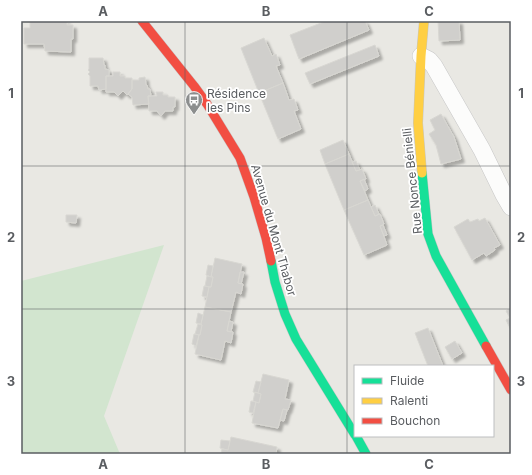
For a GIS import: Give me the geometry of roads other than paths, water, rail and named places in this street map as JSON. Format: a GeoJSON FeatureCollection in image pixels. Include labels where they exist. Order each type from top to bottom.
{"type":"FeatureCollection","features":[{"type":"Feature","properties":{"kind":"street","name":"Avenue du Mont Thabor"},"geometry":{"type":"LineString","coordinates":[[142,21],[199,92],[240,158],[266,238],[275,282],[285,314],[296,339],[354,434]]}},
{"type":"Feature","properties":{"kind":"street","name":"Rue Nonce Bénielli"},"geometry":{"type":"LineString","coordinates":[[424,21],[418,123],[428,234],[436,256],[511,390]]}},
{"type":"Feature","properties":{"kind":"street"},"geometry":{"type":"LineString","coordinates":[[421,56],[429,60],[434,66],[482,150],[511,207]]}},
{"type":"Feature","properties":{"kind":"street","name":"Avenue du Mont Thabor"},"geometry":{"type":"LineString","coordinates":[[356,437],[366,454]]}},
{"type":"Feature","properties":{"kind":"place","name":"Résidence les Pins"},"geometry":{"type":"Point","coordinates":[194,115]}}]}
